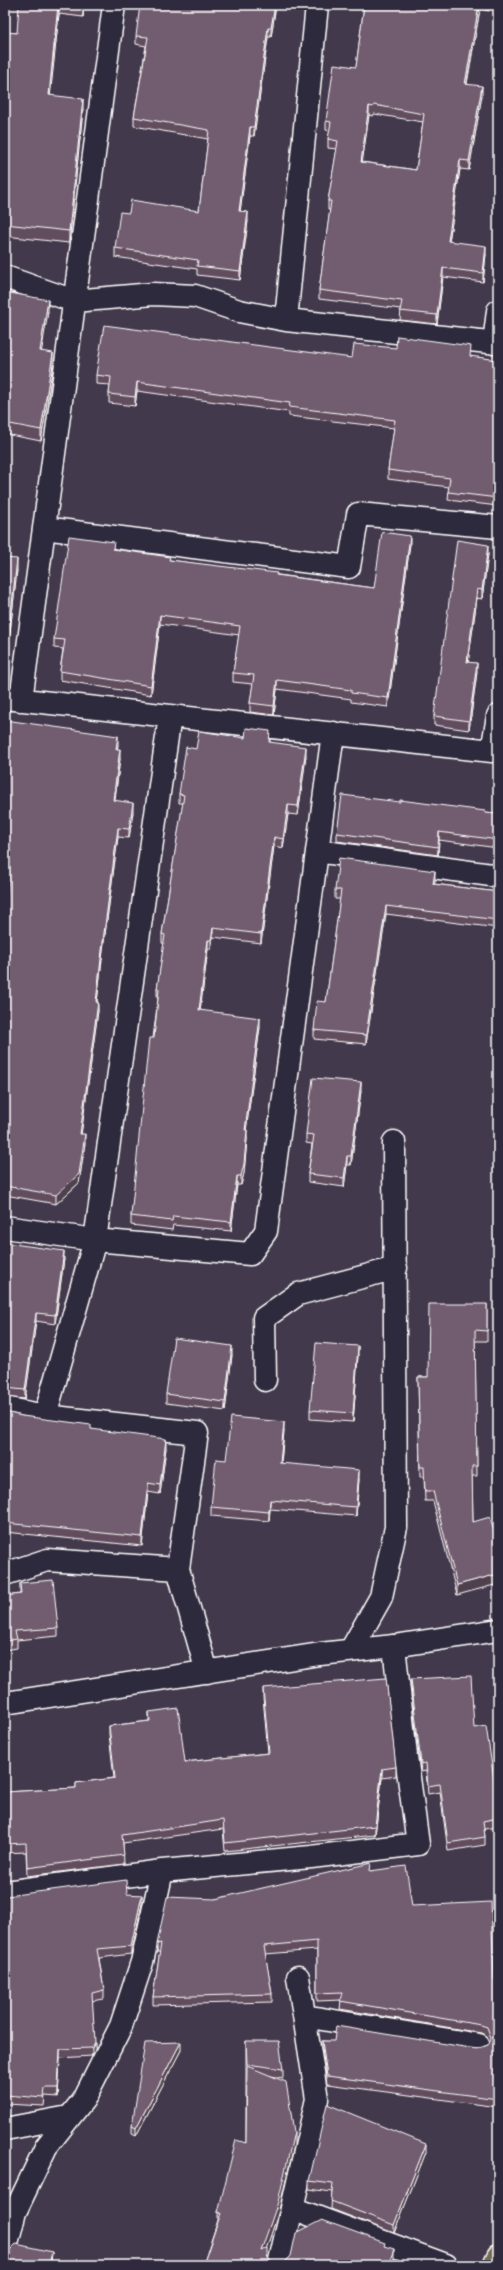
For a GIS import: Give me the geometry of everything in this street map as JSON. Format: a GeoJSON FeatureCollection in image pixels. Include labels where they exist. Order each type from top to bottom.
{"type":"FeatureCollection","features":[{"type":"Feature","properties":{"kind":"highway"},"geometry":{"type":"LineString","coordinates":[[494,2265],[498,2256]]}},
{"type":"Feature","properties":{"kind":"street"},"geometry":{"type":"LineString","coordinates":[[114,5],[44,528],[13,699],[492,751],[498,716]]}},
{"type":"Feature","properties":{"kind":"street"},"geometry":{"type":"LineString","coordinates":[[286,320],[317,5]]}},
{"type":"Feature","properties":{"kind":"street"},"geometry":{"type":"LineString","coordinates":[[5,277],[74,301],[153,294],[195,296],[239,311],[286,320],[496,343],[498,311]]}},
{"type":"Feature","properties":{"kind":"street"},"geometry":{"type":"LineString","coordinates":[[44,528],[349,567],[358,514],[498,527]]}},
{"type":"Feature","properties":{"kind":"street"},"geometry":{"type":"LineString","coordinates":[[45,1416],[95,1240],[170,716]]}},
{"type":"Feature","properties":{"kind":"street"},"geometry":{"type":"LineString","coordinates":[[5,1227],[95,1240],[250,1254],[266,1230],[333,733]]}},
{"type":"Feature","properties":{"kind":"street"},"geometry":{"type":"LineString","coordinates":[[317,851],[491,875]]}},
{"type":"Feature","properties":{"kind":"street"},"geometry":{"type":"LineString","coordinates":[[351,1650],[381,1597],[396,1527],[396,1268],[394,1142]]}},
{"type":"Feature","properties":{"kind":"street"},"geometry":{"type":"LineString","coordinates":[[264,1380],[264,1318],[298,1294],[396,1268]]}},
{"type":"Feature","properties":{"kind":"street"},"geometry":{"type":"LineString","coordinates":[[5,1408],[45,1416],[197,1433],[178,1569],[207,1672]]}},
{"type":"Feature","properties":{"kind":"street"},"geometry":{"type":"LineString","coordinates":[[5,1574],[47,1560],[178,1569]]}},
{"type":"Feature","properties":{"kind":"street"},"geometry":{"type":"LineString","coordinates":[[5,1703],[351,1650],[394,1646],[498,1630]]}},
{"type":"Feature","properties":{"kind":"street"},"geometry":{"type":"LineString","coordinates":[[5,1892],[162,1871],[311,1857],[418,1844],[406,1756],[394,1646]]}},
{"type":"Feature","properties":{"kind":"street"},"geometry":{"type":"LineString","coordinates":[[5,2251],[15,2212],[46,2147],[84,2099],[121,2026],[142,1962],[162,1871]]}},
{"type":"Feature","properties":{"kind":"street"},"geometry":{"type":"LineString","coordinates":[[279,2265],[317,2099],[298,1977]]}},
{"type":"Feature","properties":{"kind":"street"},"geometry":{"type":"LineString","coordinates":[[304,2016],[479,2045]]}},
{"type":"Feature","properties":{"kind":"street"},"geometry":{"type":"LineString","coordinates":[[5,2129],[69,2117]]}},
{"type":"Feature","properties":{"kind":"street"},"geometry":{"type":"LineString","coordinates":[[292,2208],[446,2265]]}},
{"type":"Feature","properties":{"kind":"building"},"geometry":{"type":"Polygon","coordinates":[[[19,5],[58,5],[49,95],[83,99],[69,231],[5,224],[5,32],[17,33],[19,5]]]}},
{"type":"Feature","properties":{"kind":"building"},"geometry":{"type":"Polygon","coordinates":[[[140,5],[275,5],[271,28],[268,28],[254,127],[250,127],[239,211],[248,212],[240,271],[197,266],[198,260],[115,248],[120,212],[129,213],[131,200],[199,211],[209,130],[134,117],[148,37],[136,36],[140,5]]]}},
{"type":"Feature","properties":{"kind":"building"},"geometry":{"type":"Polygon","coordinates":[[[364,5],[479,5],[465,84],[482,86],[469,161],[460,160],[448,241],[486,246],[483,273],[443,268],[437,315],[400,311],[402,301],[319,290],[331,201],[328,201],[338,141],[328,139],[331,122],[326,121],[334,64],[356,67],[364,5]],[[374,105],[373,107],[369,106],[361,162],[416,170],[424,114],[374,105]]]}},
{"type":"Feature","properties":{"kind":"building"},"geometry":{"type":"Polygon","coordinates":[[[5,292],[48,300],[40,351],[53,353],[41,430],[5,423],[5,292]]]}},
{"type":"Feature","properties":{"kind":"building"},"geometry":{"type":"Polygon","coordinates":[[[104,325],[352,358],[354,344],[396,348],[397,336],[471,346],[470,356],[498,360],[498,498],[448,492],[450,478],[388,470],[395,420],[289,407],[290,403],[137,382],[135,397],[109,394],[111,377],[96,375],[104,325]]]}},
{"type":"Feature","properties":{"kind":"building"},"geometry":{"type":"Polygon","coordinates":[[[382,532],[410,536],[388,698],[351,693],[351,690],[277,680],[274,706],[250,703],[254,675],[233,673],[240,626],[160,615],[151,686],[60,671],[65,640],[54,639],[69,536],[114,542],[113,549],[170,557],[169,560],[277,573],[276,575],[374,588],[382,532]]]}},
{"type":"Feature","properties":{"kind":"building"},"geometry":{"type":"Polygon","coordinates":[[[457,540],[488,545],[482,590],[477,589],[467,662],[477,663],[469,721],[434,716],[457,540]]]}},
{"type":"Feature","properties":{"kind":"building"},"geometry":{"type":"Polygon","coordinates":[[[5,558],[17,559],[7,648],[5,648],[5,558]]]}},
{"type":"Feature","properties":{"kind":"building"},"geometry":{"type":"Polygon","coordinates":[[[5,720],[118,736],[116,749],[120,749],[113,800],[133,803],[129,829],[118,828],[96,1002],[98,1002],[80,1134],[85,1134],[79,1174],[56,1195],[5,1186],[5,912],[9,870],[5,869],[5,720]]]}},
{"type":"Feature","properties":{"kind":"building"},"geometry":{"type":"Polygon","coordinates":[[[246,728],[270,731],[269,742],[306,747],[298,806],[288,805],[283,839],[274,837],[261,934],[213,928],[211,940],[208,940],[199,1010],[260,1018],[245,1130],[247,1130],[244,1164],[241,1176],[237,1176],[231,1222],[173,1216],[172,1221],[131,1216],[149,1038],[154,1038],[159,989],[157,989],[165,935],[162,934],[184,795],[179,794],[186,747],[196,749],[199,731],[245,738],[246,728]]]}},
{"type":"Feature","properties":{"kind":"building"},"geometry":{"type":"Polygon","coordinates":[[[342,795],[400,802],[400,800],[498,814],[498,840],[439,832],[438,847],[337,833],[342,795]]]}},
{"type":"Feature","properties":{"kind":"building"},"geometry":{"type":"Polygon","coordinates":[[[339,858],[435,871],[433,884],[498,892],[498,920],[386,906],[366,1035],[314,1030],[317,1001],[326,1002],[341,890],[335,890],[339,858]]]}},
{"type":"Feature","properties":{"kind":"building"},"geometry":{"type":"Polygon","coordinates":[[[313,1078],[361,1082],[351,1156],[347,1156],[344,1178],[308,1174],[314,1135],[306,1134],[313,1078]]]}},
{"type":"Feature","properties":{"kind":"building"},"geometry":{"type":"Polygon","coordinates":[[[5,1240],[7,1240],[6,1243],[64,1251],[55,1315],[36,1313],[25,1390],[5,1388],[5,1240]]]}},
{"type":"Feature","properties":{"kind":"building"},"geometry":{"type":"Polygon","coordinates":[[[429,1304],[487,1304],[487,1331],[475,1330],[477,1466],[472,1466],[473,1522],[490,1517],[498,1546],[498,1574],[457,1585],[433,1491],[425,1491],[424,1467],[420,1467],[418,1377],[428,1377],[429,1304]]]}},
{"type":"Feature","properties":{"kind":"building"},"geometry":{"type":"Polygon","coordinates":[[[174,1338],[232,1346],[225,1402],[166,1394],[174,1338]]]}},
{"type":"Feature","properties":{"kind":"building"},"geometry":{"type":"Polygon","coordinates":[[[316,1343],[358,1346],[353,1413],[310,1410],[316,1343]]]}},
{"type":"Feature","properties":{"kind":"building"},"geometry":{"type":"Polygon","coordinates":[[[5,1412],[22,1416],[91,1425],[91,1429],[166,1439],[160,1485],[148,1483],[142,1537],[5,1523],[5,1412]]]}},
{"type":"Feature","properties":{"kind":"building"},"geometry":{"type":"Polygon","coordinates":[[[231,1417],[284,1422],[280,1463],[359,1470],[356,1507],[270,1500],[269,1512],[211,1507],[216,1459],[226,1460],[231,1417]]]}},
{"type":"Feature","properties":{"kind":"building"},"geometry":{"type":"Polygon","coordinates":[[[53,1580],[58,1628],[15,1631],[17,1639],[5,1641],[5,1596],[21,1594],[20,1583],[53,1580]]]}},
{"type":"Feature","properties":{"kind":"building"},"geometry":{"type":"Polygon","coordinates":[[[471,1676],[474,1728],[486,1726],[498,1806],[498,1818],[483,1821],[485,1837],[448,1843],[440,1784],[428,1786],[426,1763],[421,1764],[411,1679],[471,1676]]]}},
{"type":"Feature","properties":{"kind":"building"},"geometry":{"type":"Polygon","coordinates":[[[386,1678],[396,1767],[382,1769],[375,1826],[225,1843],[223,1820],[122,1835],[124,1855],[27,1868],[26,1843],[5,1844],[5,1792],[76,1788],[76,1783],[115,1778],[109,1726],[150,1721],[149,1712],[178,1708],[185,1762],[269,1753],[263,1688],[386,1678]]]}},
{"type":"Feature","properties":{"kind":"building"},"geometry":{"type":"Polygon","coordinates":[[[371,1863],[370,1871],[406,1866],[412,1906],[491,1902],[494,1979],[498,1979],[498,2099],[327,2076],[322,2041],[334,2041],[336,2026],[477,2049],[488,2045],[491,2038],[487,2027],[481,2025],[340,2001],[342,1992],[317,1993],[317,1941],[264,1946],[272,1994],[153,1997],[161,1943],[157,1944],[167,1897],[215,1899],[371,1863]]]}},
{"type":"Feature","properties":{"kind":"building"},"geometry":{"type":"Polygon","coordinates":[[[126,1880],[127,1894],[142,1895],[131,1946],[97,1949],[104,1990],[92,1993],[95,2042],[92,2048],[60,2049],[58,2088],[45,2088],[44,2098],[5,2095],[5,1895],[7,1896],[126,1880]]]}},
{"type":"Feature","properties":{"kind":"building"},"geometry":{"type":"Polygon","coordinates":[[[246,2041],[279,2041],[283,2069],[247,2064],[246,2041]]]}},
{"type":"Feature","properties":{"kind":"building"},"geometry":{"type":"Polygon","coordinates":[[[181,2042],[136,2128],[132,2126],[145,2043],[181,2042]]]}},
{"type":"Feature","properties":{"kind":"building"},"geometry":{"type":"Polygon","coordinates":[[[247,2066],[286,2082],[294,2132],[278,2202],[261,2251],[267,2248],[267,2256],[270,2261],[276,2264],[283,2264],[291,2256],[296,2233],[322,2220],[385,2243],[384,2246],[394,2249],[389,2263],[395,2265],[203,2265],[221,2213],[218,2212],[236,2140],[246,2143],[247,2066]]]}},
{"type":"Feature","properties":{"kind":"building"},"geometry":{"type":"Polygon","coordinates":[[[327,2104],[426,2144],[394,2225],[331,2201],[333,2184],[309,2181],[327,2104]]]}},
{"type":"Feature","properties":{"kind":"building"},"geometry":{"type":"Polygon","coordinates":[[[16,2244],[52,2252],[49,2265],[5,2265],[5,2251],[9,2251],[16,2244]]]}}]}
